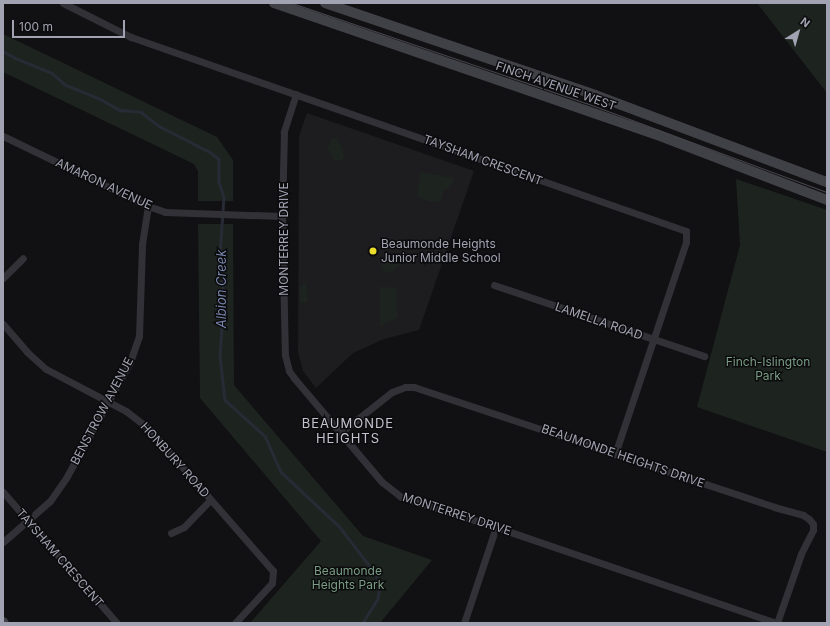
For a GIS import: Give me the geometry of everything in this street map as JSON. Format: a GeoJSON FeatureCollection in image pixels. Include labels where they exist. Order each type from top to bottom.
{"type":"FeatureCollection","features":[{"type":"Feature","properties":{"kind":"main road","name":"FINCH AVENUE WEST"},"geometry":{"type":"LineString","coordinates":[[274,3],[597,113],[827,200]]}},
{"type":"Feature","properties":{"kind":"main road","name":"FINCH AVENUE WEST"},"geometry":{"type":"LineString","coordinates":[[325,3],[595,95],[827,182]]}},
{"type":"Feature","properties":{"kind":"street","name":"TAYSHAM CRESCENT"},"geometry":{"type":"LineString","coordinates":[[63,3],[131,36],[686,231],[686,242],[615,454]]}},
{"type":"Feature","properties":{"kind":"street","name":"MONTERREY DRIVE"},"geometry":{"type":"LineString","coordinates":[[296,94],[284,132],[282,216],[285,355],[290,373],[382,482],[401,497],[496,527],[777,623]]}},
{"type":"Feature","properties":{"kind":"street","name":"AMARON AVENUE"},"geometry":{"type":"LineString","coordinates":[[3,136],[148,206],[165,212],[230,216],[282,216]]}},
{"type":"Feature","properties":{"kind":"street","name":"BENSTROW AVENUE"},"geometry":{"type":"LineString","coordinates":[[3,542],[50,502],[66,478],[130,362],[139,336],[142,244],[148,206]]}},
{"type":"Feature","properties":{"kind":"street"},"geometry":{"type":"LineString","coordinates":[[3,278],[23,258]]}},
{"type":"Feature","properties":{"kind":"street","name":"LAMELLA ROAD"},"geometry":{"type":"LineString","coordinates":[[494,285],[704,356]]}},
{"type":"Feature","properties":{"kind":"street","name":"HONBURY ROAD"},"geometry":{"type":"LineString","coordinates":[[3,324],[27,352],[46,369],[126,412],[150,430],[273,571],[272,583],[235,623]]}},
{"type":"Feature","properties":{"kind":"street","name":"BEAUMONDE HEIGHTS DRIVE"},"geometry":{"type":"LineString","coordinates":[[340,433],[392,392],[405,387],[414,386],[809,518],[813,524],[813,530],[801,554],[777,623]]}},
{"type":"Feature","properties":{"kind":"street","name":"TAYSHAM CRESCENT"},"geometry":{"type":"LineString","coordinates":[[3,492],[117,623]]}},
{"type":"Feature","properties":{"kind":"street"},"geometry":{"type":"LineString","coordinates":[[172,533],[184,527],[210,500]]}},
{"type":"Feature","properties":{"kind":"street"},"geometry":{"type":"LineString","coordinates":[[464,623],[496,527]]}},
{"type":"Feature","properties":{"kind":"shaded area","name":"Beaumonde Heights Junior Middle School"},"geometry":{"type":"Polygon","coordinates":[[[307,113],[474,171],[419,330],[384,339],[353,353],[316,388],[303,371],[298,352],[299,136],[307,113]]]}},
{"type":"Feature","properties":{"kind":"green space"},"geometry":{"type":"Polygon","coordinates":[[[757,3],[827,3],[827,93],[757,3]]]}},
{"type":"Feature","properties":{"kind":"green space"},"geometry":{"type":"Polygon","coordinates":[[[3,34],[217,137],[233,160],[233,201],[198,201],[198,171],[194,164],[3,72],[3,34]]]}},
{"type":"Feature","properties":{"kind":"green space"},"geometry":{"type":"Polygon","coordinates":[[[332,138],[338,138],[344,157],[341,160],[334,160],[327,149],[332,138]]]}},
{"type":"Feature","properties":{"kind":"green space"},"geometry":{"type":"Polygon","coordinates":[[[420,172],[453,178],[454,182],[447,189],[444,189],[441,201],[431,202],[417,197],[420,172]]]}},
{"type":"Feature","properties":{"kind":"green space","name":"Finch-Islington Park"},"geometry":{"type":"Polygon","coordinates":[[[736,179],[827,210],[827,452],[697,407],[740,245],[736,179]]]}},
{"type":"Feature","properties":{"kind":"green space","name":"Beaumonde Heights Park"},"geometry":{"type":"Polygon","coordinates":[[[198,224],[233,224],[234,385],[363,536],[432,560],[380,623],[250,623],[321,541],[200,398],[198,224]]]}},
{"type":"Feature","properties":{"kind":"green space"},"geometry":{"type":"Polygon","coordinates":[[[388,255],[396,257],[401,263],[398,268],[389,273],[381,267],[383,258],[388,255]]]}},
{"type":"Feature","properties":{"kind":"green space"},"geometry":{"type":"Polygon","coordinates":[[[306,282],[308,302],[300,303],[300,287],[306,282]]]}},
{"type":"Feature","properties":{"kind":"green space"},"geometry":{"type":"Polygon","coordinates":[[[380,287],[397,288],[397,318],[380,327],[380,287]]]}},
{"type":"Feature","properties":{"kind":"waterway","name":"Albion Creek"},"geometry":{"type":"LineString","coordinates":[[3,51],[15,58],[52,73],[66,85],[100,99],[120,110],[141,112],[159,126],[210,152],[219,159],[219,182],[224,197],[220,256],[224,299],[220,356],[225,400],[265,436],[281,472],[339,526],[375,573],[380,585],[378,599],[363,623]]}},
{"type":"Feature","properties":{"kind":"tram line"},"geometry":{"type":"LineString","coordinates":[[292,3],[586,103],[827,192]]}},
{"type":"Feature","properties":{"kind":"place","name":"Beaumonde Heights Junior Middle School"},"geometry":{"type":"Point","coordinates":[373,251]}},
{"type":"Feature","properties":{"kind":"district","name":"BEAUMONDE HEIGHTS"},"geometry":{"type":"Point","coordinates":[348,432]}}]}
